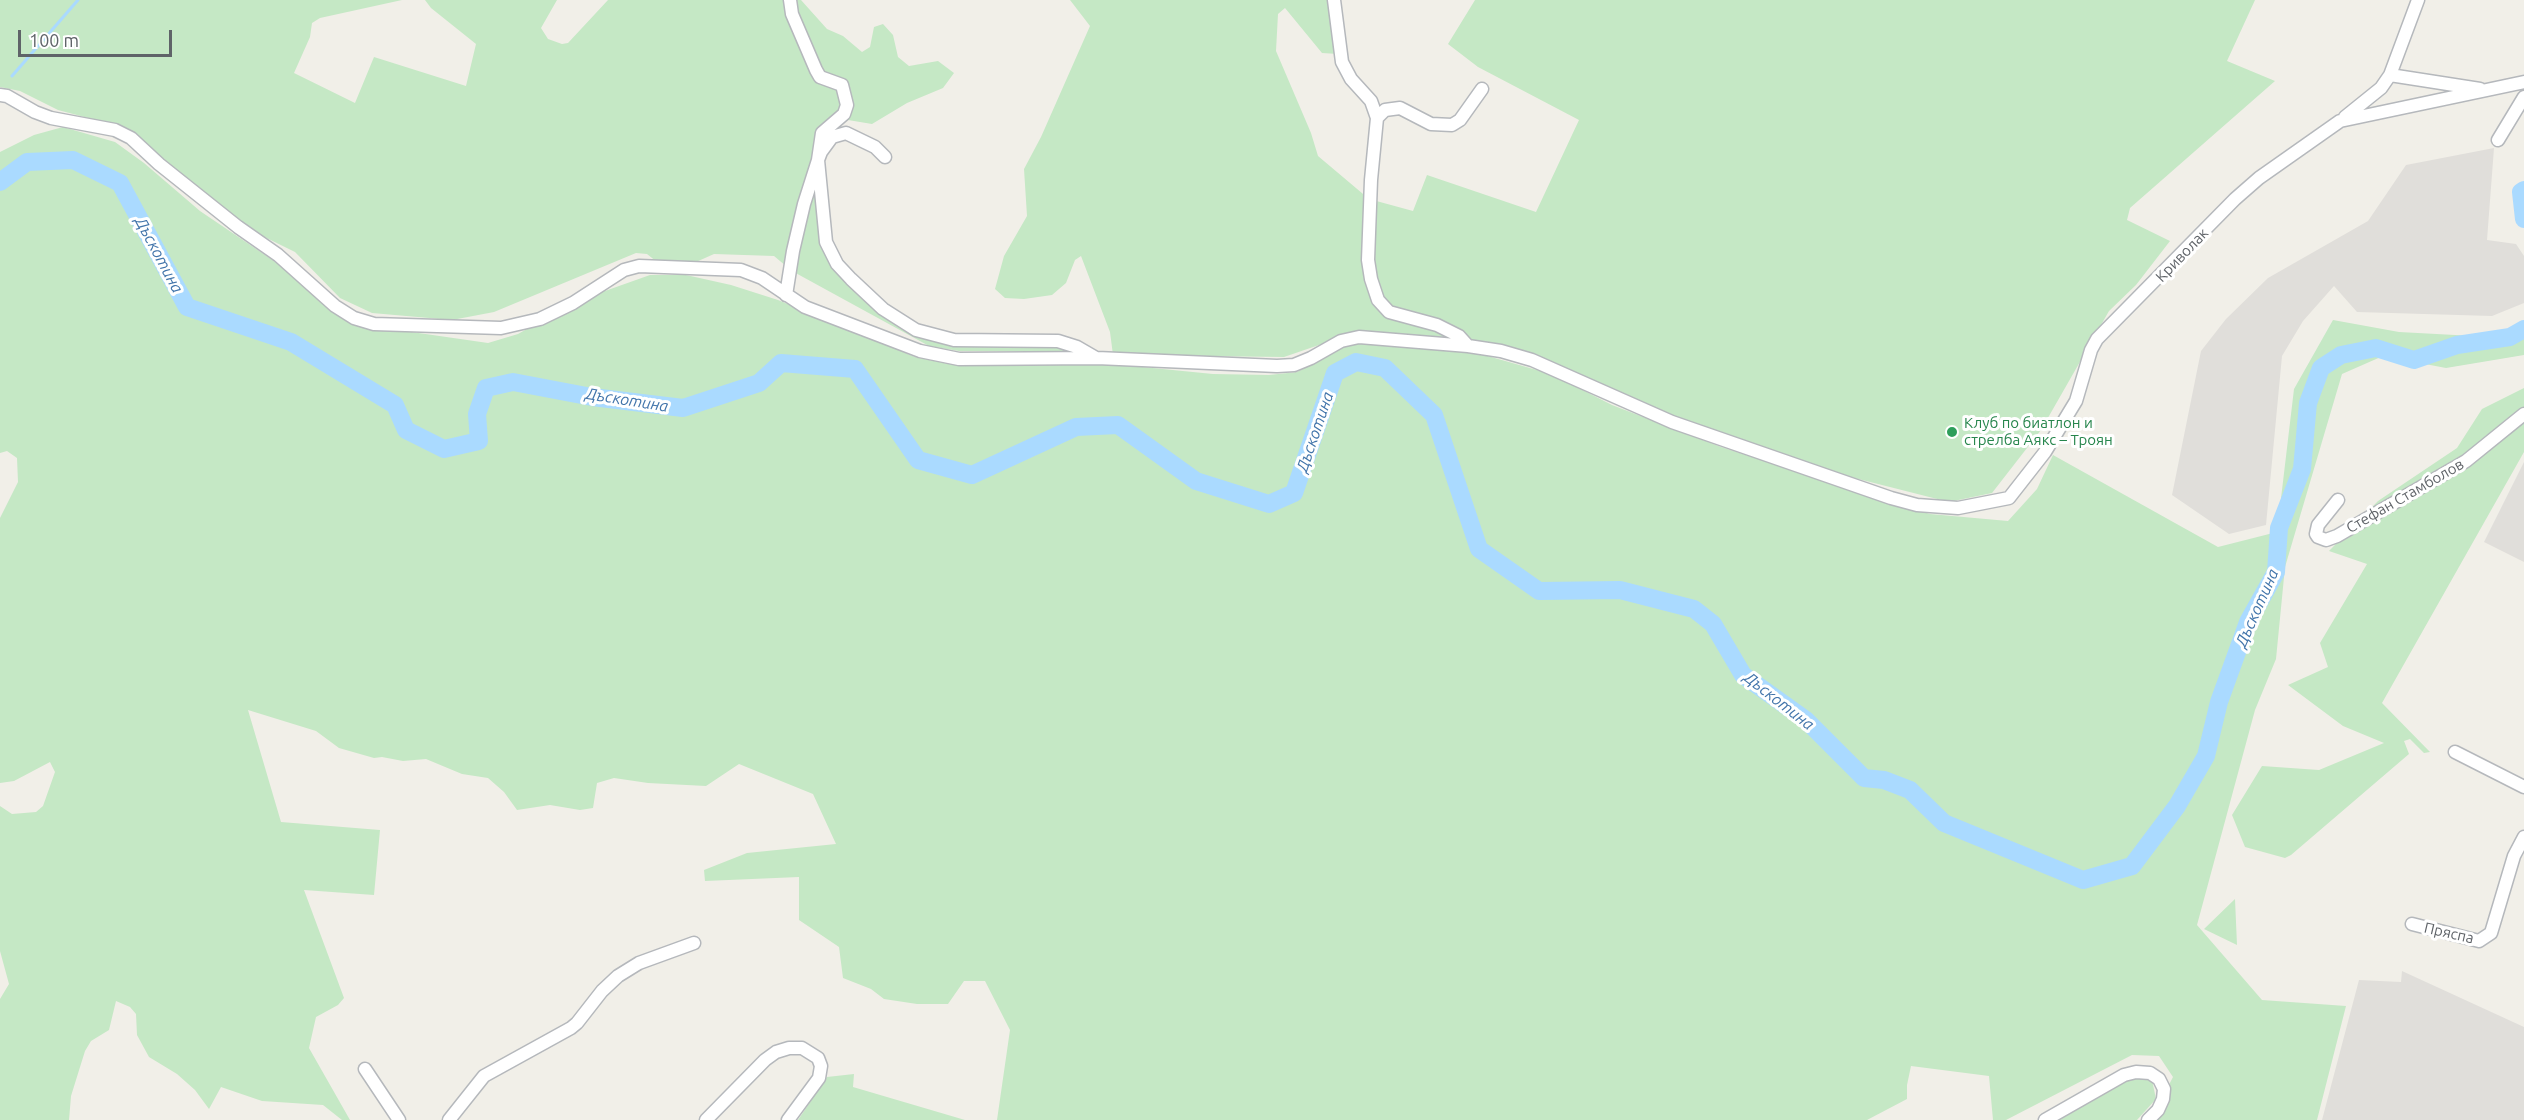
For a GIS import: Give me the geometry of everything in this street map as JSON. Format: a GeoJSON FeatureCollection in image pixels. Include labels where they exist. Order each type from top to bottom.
{"type":"FeatureCollection","features":[{"type":"Feature","properties":{"kind":"street"},"geometry":{"type":"LineString","coordinates":[[790,0],[792,14],[816,70],[820,77],[842,85],[847,105],[844,114],[822,134],[818,160],[823,229],[830,253],[851,279],[883,309],[916,330],[954,340],[1058,341],[1077,347],[1097,358]]}},
{"type":"Feature","properties":{"kind":"street"},"geometry":{"type":"LineString","coordinates":[[1334,0],[1342,62],[1351,78],[1371,100],[1377,118],[1371,180],[1368,260],[1378,300],[1389,312],[1437,325],[1459,336],[1468,346]]}},
{"type":"Feature","properties":{"kind":"street"},"geometry":{"type":"LineString","coordinates":[[2340,121],[2369,100],[2390,75],[2418,0]]}},
{"type":"Feature","properties":{"kind":"street"},"geometry":{"type":"LineString","coordinates":[[2390,75],[2488,90]]}},
{"type":"Feature","properties":{"kind":"street","name":"Криволак"},"geometry":{"type":"LineString","coordinates":[[0,95],[7,96],[35,112],[115,130],[131,138],[159,164],[238,227],[278,255],[335,306],[354,318],[374,324],[501,328],[540,319],[573,303],[624,270],[639,266],[741,270],[762,278],[805,307],[920,351],[959,359],[1097,358],[1277,366],[1302,362],[1341,341],[1359,336],[1468,346],[1501,351],[1532,360],[1672,422],[1917,505],[1958,508],[2009,498],[2045,452],[2076,401],[2091,350],[2097,339],[2235,199],[2259,178],[2340,121],[2488,90],[2524,85]]}},
{"type":"Feature","properties":{"kind":"street"},"geometry":{"type":"LineString","coordinates":[[1377,118],[1385,110],[1400,108],[1431,124],[1452,125],[1460,120],[1482,89]]}},
{"type":"Feature","properties":{"kind":"street"},"geometry":{"type":"LineString","coordinates":[[2498,140],[2524,97]]}},
{"type":"Feature","properties":{"kind":"street"},"geometry":{"type":"LineString","coordinates":[[786,295],[797,232],[821,152],[832,137],[846,133],[874,147],[885,157]]}},
{"type":"Feature","properties":{"kind":"street","name":"Стефан Стамболов"},"geometry":{"type":"LineString","coordinates":[[2338,500],[2318,525],[2316,534],[2321,539],[2337,536],[2466,461],[2524,414]]}},
{"type":"Feature","properties":{"kind":"street"},"geometry":{"type":"LineString","coordinates":[[2455,752],[2524,787]]}},
{"type":"Feature","properties":{"kind":"street","name":"Пряспа"},"geometry":{"type":"LineString","coordinates":[[2412,924],[2479,941],[2491,933],[2514,856],[2524,837]]}},
{"type":"Feature","properties":{"kind":"street"},"geometry":{"type":"LineString","coordinates":[[449,1120],[484,1076],[571,1028],[602,991],[618,976],[639,963],[694,943]]}},
{"type":"Feature","properties":{"kind":"street"},"geometry":{"type":"LineString","coordinates":[[706,1120],[765,1060],[776,1052],[789,1048],[802,1048],[818,1058],[821,1066],[819,1078],[788,1120]]}},
{"type":"Feature","properties":{"kind":"street"},"geometry":{"type":"LineString","coordinates":[[365,1070],[399,1120]]}},
{"type":"Feature","properties":{"kind":"street"},"geometry":{"type":"LineString","coordinates":[[2045,1120],[2124,1075],[2136,1072],[2150,1073],[2159,1079],[2164,1089],[2158,1110],[2148,1120]]}},
{"type":"Feature","properties":{"kind":"shaded area"},"geometry":{"type":"Polygon","coordinates":[[[2494,148],[2487,240],[2516,244],[2524,256],[2524,303],[2492,316],[2357,312],[2334,286],[2303,321],[2282,356],[2266,525],[2229,534],[2172,495],[2201,351],[2226,319],[2268,278],[2368,221],[2406,165],[2494,148]]]}},
{"type":"Feature","properties":{"kind":"shaded area"},"geometry":{"type":"Polygon","coordinates":[[[2524,462],[2524,562],[2484,542],[2524,462]]]}},
{"type":"Feature","properties":{"kind":"shaded area"},"geometry":{"type":"Polygon","coordinates":[[[2402,971],[2524,1027],[2524,1120],[2322,1120],[2359,980],[2401,982],[2402,971]]]}},
{"type":"Feature","properties":{"kind":"green space"},"geometry":{"type":"Polygon","coordinates":[[[0,0],[402,0],[320,18],[312,23],[310,37],[294,73],[355,103],[374,57],[466,86],[476,44],[431,8],[425,0],[557,0],[541,28],[548,39],[562,44],[568,43],[608,0],[801,0],[827,29],[843,36],[862,52],[870,47],[874,27],[883,24],[893,35],[898,57],[909,66],[938,61],[954,73],[943,88],[907,103],[872,124],[848,120],[822,135],[814,189],[821,239],[826,251],[913,330],[1049,344],[1071,351],[959,351],[929,346],[792,271],[774,256],[714,254],[696,262],[657,262],[647,254],[636,253],[494,312],[452,320],[372,313],[340,298],[295,252],[232,221],[140,140],[111,124],[58,110],[20,91],[0,87],[0,0]]]}},
{"type":"Feature","properties":{"kind":"green space"},"geometry":{"type":"Polygon","coordinates":[[[1070,0],[1335,0],[1338,54],[1322,53],[1285,8],[1278,14],[1276,51],[1311,133],[1318,156],[1369,199],[1413,211],[1427,175],[1536,212],[1579,120],[1478,67],[1448,44],[1475,0],[2255,0],[2227,61],[2275,81],[2130,208],[2127,220],[2170,241],[2136,285],[2109,311],[2041,430],[1992,493],[1949,502],[1819,469],[1660,412],[1528,353],[1354,333],[1284,357],[1113,355],[1110,332],[1081,256],[1075,260],[1066,283],[1052,295],[1024,299],[1005,298],[995,289],[1004,256],[1027,216],[1024,169],[1041,137],[1090,26],[1070,0]]]}},
{"type":"Feature","properties":{"kind":"green space"},"geometry":{"type":"Polygon","coordinates":[[[63,127],[115,142],[144,163],[200,211],[302,280],[319,300],[345,319],[370,326],[488,343],[518,334],[594,291],[605,291],[650,275],[686,275],[731,285],[778,300],[915,357],[949,364],[1092,362],[1213,374],[1269,375],[1297,372],[1357,340],[1463,349],[1551,374],[1612,405],[1721,447],[1930,514],[2008,521],[2037,489],[2053,455],[2218,547],[2277,532],[2294,389],[2333,320],[2399,332],[2474,336],[2524,326],[2524,355],[2446,368],[2383,356],[2342,374],[2285,567],[2276,659],[2255,710],[2197,925],[2262,1000],[2346,1006],[2317,1120],[2146,1120],[2154,1114],[2173,1077],[2159,1056],[2132,1055],[2006,1120],[1993,1120],[1989,1076],[1911,1066],[1907,1099],[1867,1120],[997,1120],[1010,1030],[985,981],[964,981],[948,1004],[917,1004],[884,999],[871,989],[843,978],[839,947],[799,920],[799,877],[705,881],[704,870],[747,853],[836,844],[813,794],[739,764],[706,786],[648,783],[614,778],[597,783],[593,808],[580,810],[550,805],[517,810],[504,792],[488,778],[462,774],[426,759],[403,761],[382,757],[374,758],[339,748],[316,731],[248,710],[281,822],[380,830],[374,895],[304,890],[344,998],[338,1005],[316,1017],[309,1048],[350,1120],[342,1120],[323,1105],[262,1101],[221,1087],[209,1109],[195,1090],[177,1074],[149,1057],[137,1035],[136,1014],[130,1007],[116,1001],[109,1030],[91,1041],[85,1051],[71,1096],[69,1120],[0,1120],[0,999],[9,984],[0,951],[0,806],[12,814],[36,812],[43,806],[55,772],[50,762],[14,781],[0,783],[0,518],[18,482],[17,458],[7,451],[0,453],[0,152],[34,135],[63,127]]]}},
{"type":"Feature","properties":{"kind":"green space"},"geometry":{"type":"Polygon","coordinates":[[[2524,388],[2524,452],[2382,703],[2430,752],[2424,753],[2410,739],[2404,741],[2409,754],[2291,855],[2285,858],[2245,847],[2232,815],[2262,766],[2319,770],[2384,743],[2343,726],[2288,685],[2328,667],[2320,643],[2367,564],[2329,551],[2378,501],[2457,448],[2482,409],[2524,388]]]}},
{"type":"Feature","properties":{"kind":"green space"},"geometry":{"type":"Polygon","coordinates":[[[2235,899],[2237,945],[2204,929],[2235,899]]]}},
{"type":"Feature","properties":{"kind":"green space"},"geometry":{"type":"Polygon","coordinates":[[[854,1074],[853,1087],[965,1120],[798,1120],[827,1077],[854,1074]]]}},
{"type":"Feature","properties":{"kind":"green space"},"geometry":{"type":"Polygon","coordinates":[[[2134,1077],[2152,1080],[2156,1099],[2137,1120],[2057,1120],[2134,1077]]]}},
{"type":"Feature","properties":{"kind":"waterway"},"geometry":{"type":"LineString","coordinates":[[12,76],[78,0]]}},
{"type":"Feature","properties":{"kind":"waterway","name":"Дъскотина"},"geometry":{"type":"LineString","coordinates":[[0,182],[27,162],[73,160],[120,183],[187,307],[291,342],[395,405],[406,430],[444,449],[479,441],[477,414],[486,388],[513,382],[592,397],[683,408],[759,383],[781,363],[855,369],[918,460],[972,475],[1076,427],[1118,425],[1196,481],[1269,504],[1294,493],[1335,373],[1356,362],[1385,368],[1434,415],[1479,549],[1539,591],[1620,590],[1694,609],[1713,624],[1743,675],[1806,720],[1864,778],[1884,780],[1910,790],[1944,823],[2083,880],[2132,866],[2177,806],[2206,756],[2219,702],[2248,622],[2276,572],[2279,528],[2302,469],[2308,403],[2321,368],[2341,355],[2376,348],[2414,360],[2457,345],[2510,337],[2524,329]]}},
{"type":"Feature","properties":{"kind":"waterway","name":"Дъскотина"},"geometry":{"type":"LineString","coordinates":[[2524,190],[2521,192],[2524,219]]}},
{"type":"Feature","properties":{"kind":"place","name":"Клуб по биатлон и стрелба Аякс – Троян"},"geometry":{"type":"Point","coordinates":[1952,432]}}]}
